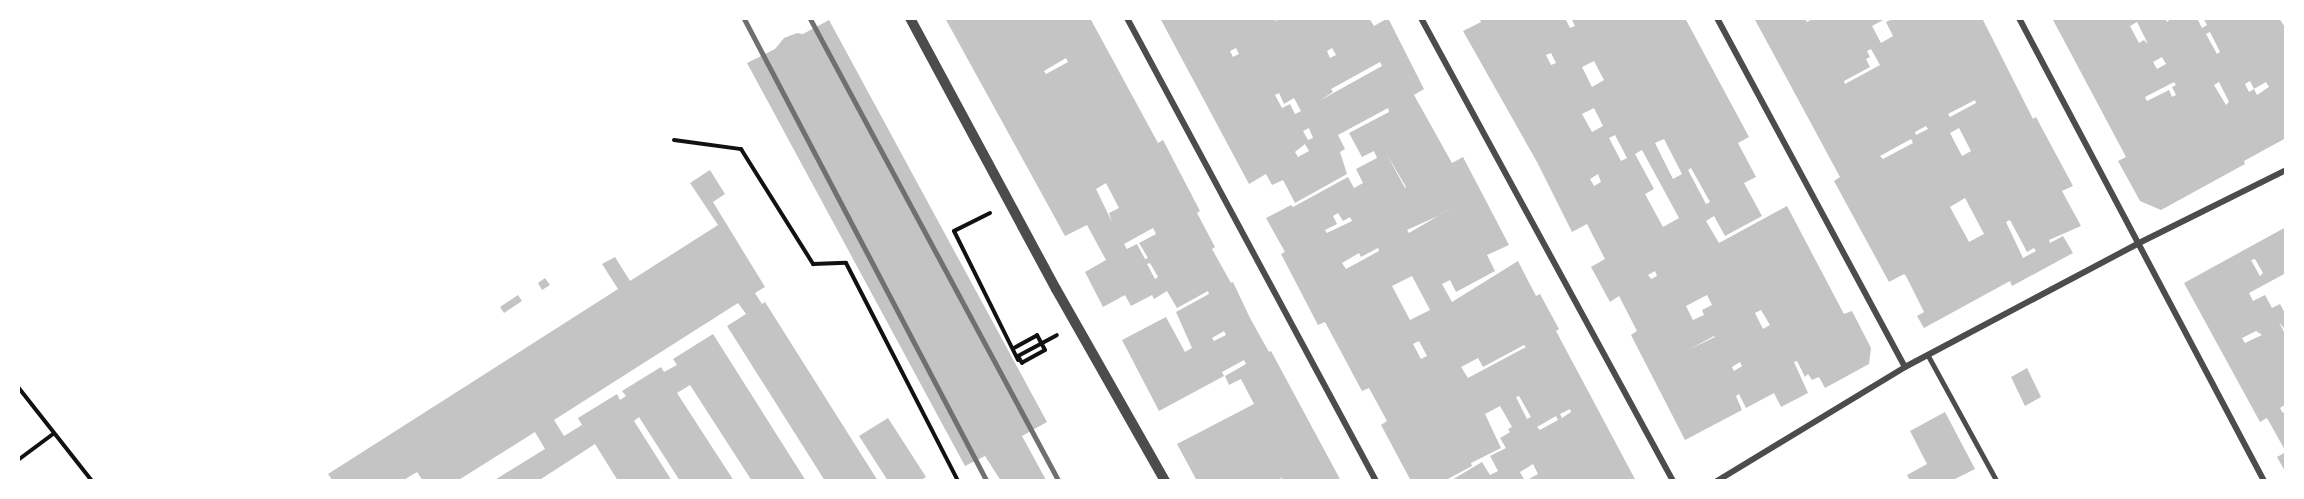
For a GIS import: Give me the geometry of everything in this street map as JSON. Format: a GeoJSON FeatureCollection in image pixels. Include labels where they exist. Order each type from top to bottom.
{"type":"FeatureCollection","features":[{"type":"Feature","properties":{"kind":"street"},"geometry":{"type":"LineString","coordinates":[[910,18],[1009,202],[1165,481]]}},
{"type":"Feature","properties":{"kind":"street"},"geometry":{"type":"LineString","coordinates":[[1127,18],[1376,481]]}},
{"type":"Feature","properties":{"kind":"street"},"geometry":{"type":"LineString","coordinates":[[1421,18],[1673,481]]}},
{"type":"Feature","properties":{"kind":"street"},"geometry":{"type":"LineString","coordinates":[[1717,18],[1905,367]]}},
{"type":"Feature","properties":{"kind":"street"},"geometry":{"type":"LineString","coordinates":[[2019,18],[2264,481]]}},
{"type":"Feature","properties":{"kind":"street"},"geometry":{"type":"LineString","coordinates":[[1717,481],[1905,367],[2139,243],[2286,170]]}},
{"type":"Feature","properties":{"kind":"lane"},"geometry":{"type":"LineString","coordinates":[[1928,355],[1997,481]]}},
{"type":"Feature","properties":{"kind":"path"},"geometry":{"type":"LineString","coordinates":[[674,140],[741,148],[813,264],[846,263],[958,481]]}},
{"type":"Feature","properties":{"kind":"path"},"geometry":{"type":"LineString","coordinates":[[1009,202],[954,231],[1019,358],[1022,363],[1045,350],[1037,335],[1014,348]]}},
{"type":"Feature","properties":{"kind":"path"},"geometry":{"type":"LineString","coordinates":[[1019,358],[1041,343]]}},
{"type":"Feature","properties":{"kind":"path"},"geometry":{"type":"LineString","coordinates":[[18,387],[92,481]]}},
{"type":"Feature","properties":{"kind":"path"},"geometry":{"type":"LineString","coordinates":[[18,460],[53,434]]}},
{"type":"Feature","properties":{"kind":"building"},"geometry":{"type":"Polygon","coordinates":[[[945,18],[1090,18],[1158,143],[1163,140],[1200,211],[1197,213],[1215,247],[1212,249],[1231,283],[1233,282],[1250,318],[1269,352],[1271,351],[1341,481],[1279,481],[1283,477],[1276,481],[1264,479],[1260,481],[1197,481],[1177,444],[1254,404],[1241,379],[1229,385],[1225,376],[1246,364],[1244,360],[1222,372],[1224,376],[1159,411],[1122,340],[1166,317],[1185,352],[1192,348],[1176,312],[1209,294],[1208,291],[1177,308],[1167,291],[1154,299],[1152,295],[1131,306],[1125,295],[1103,307],[1085,272],[1106,260],[1087,225],[1065,236],[945,18]],[[1066,58],[1044,71],[1046,74],[1068,62],[1066,58]],[[1106,183],[1096,189],[1112,222],[1109,213],[1119,208],[1106,183]],[[1153,228],[1124,244],[1127,249],[1137,244],[1145,259],[1148,258],[1139,243],[1156,234],[1153,228]],[[1150,263],[1147,264],[1155,279],[1158,277],[1150,263]],[[1224,331],[1212,338],[1214,341],[1226,335],[1224,331]]]}},
{"type":"Feature","properties":{"kind":"building"},"geometry":{"type":"Polygon","coordinates":[[[1160,18],[1274,18],[1275,21],[1281,18],[1369,18],[1374,26],[1388,18],[1424,89],[1414,95],[1452,163],[1463,157],[1509,245],[1487,255],[1495,271],[1456,292],[1450,280],[1442,284],[1452,302],[1518,261],[1536,296],[1540,294],[1559,329],[1556,331],[1636,481],[1525,481],[1450,481],[1482,462],[1490,475],[1498,471],[1490,456],[1506,448],[1500,438],[1510,432],[1508,429],[1512,427],[1500,406],[1485,414],[1501,448],[1471,463],[1472,466],[1444,481],[1411,481],[1381,425],[1387,421],[1369,388],[1362,391],[1325,322],[1318,325],[1281,254],[1285,252],[1266,218],[1291,205],[1293,207],[1348,177],[1354,188],[1363,183],[1356,169],[1377,158],[1374,151],[1362,157],[1349,133],[1389,112],[1388,108],[1338,135],[1345,149],[1340,152],[1347,174],[1295,203],[1283,180],[1272,185],[1266,174],[1249,184],[1160,18]],[[1236,48],[1230,51],[1233,57],[1239,54],[1236,48]],[[1332,48],[1327,51],[1330,58],[1336,55],[1332,48]],[[1380,62],[1331,89],[1333,92],[1319,101],[1382,66],[1380,62]],[[1279,93],[1275,95],[1282,108],[1290,104],[1295,114],[1301,111],[1294,98],[1284,104],[1279,93]],[[1309,128],[1303,131],[1308,140],[1313,138],[1309,128]],[[1305,144],[1295,152],[1298,157],[1309,151],[1305,144]],[[1386,153],[1405,188],[1406,187],[1386,153]],[[1338,213],[1333,216],[1337,224],[1325,230],[1327,233],[1352,221],[1350,217],[1343,221],[1338,213]],[[1439,216],[1407,230],[1409,233],[1439,216]],[[1378,248],[1361,257],[1359,253],[1342,263],[1346,269],[1379,251],[1378,248]],[[1412,276],[1392,286],[1410,320],[1430,310],[1412,276]],[[1419,341],[1413,344],[1421,359],[1427,356],[1419,341]],[[1524,345],[1483,367],[1478,358],[1461,367],[1468,378],[1526,347],[1524,345]],[[1519,396],[1516,397],[1527,419],[1531,417],[1519,396]],[[1570,409],[1560,414],[1562,418],[1571,412],[1570,409]],[[1556,416],[1537,427],[1540,430],[1558,420],[1556,416]],[[1533,464],[1520,472],[1525,481],[1538,474],[1533,464]]]}},
{"type":"Feature","properties":{"kind":"building"},"geometry":{"type":"Polygon","coordinates":[[[1479,18],[1565,18],[1570,28],[1575,26],[1571,18],[1685,18],[1749,137],[1738,143],[1756,177],[1744,183],[1762,216],[1725,236],[1714,216],[1706,221],[1719,243],[1787,206],[1844,314],[1852,311],[1871,348],[1869,364],[1825,388],[1819,377],[1812,380],[1808,374],[1805,377],[1797,361],[1794,362],[1808,393],[1781,407],[1774,393],[1746,408],[1739,394],[1736,396],[1742,410],[1685,440],[1631,335],[1637,331],[1619,296],[1610,302],[1591,267],[1605,259],[1587,224],[1572,232],[1537,162],[1463,31],[1481,22],[1479,18]],[[1551,53],[1546,55],[1551,65],[1556,63],[1551,53]],[[1594,61],[1582,67],[1592,87],[1604,80],[1594,61]],[[1594,108],[1582,114],[1592,132],[1603,126],[1594,108]],[[1615,135],[1609,138],[1621,161],[1627,158],[1615,135]],[[1664,139],[1655,143],[1673,179],[1682,174],[1664,139]],[[1642,150],[1635,154],[1654,189],[1645,194],[1663,227],[1679,218],[1642,150]],[[1691,168],[1688,170],[1706,204],[1710,202],[1691,168]],[[1598,174],[1590,179],[1594,186],[1601,182],[1598,174]],[[1655,271],[1648,275],[1651,279],[1657,276],[1655,271]],[[1707,295],[1686,306],[1693,320],[1704,315],[1702,310],[1712,305],[1707,295]],[[1761,310],[1755,313],[1763,329],[1770,325],[1761,310]],[[1740,362],[1732,367],[1734,371],[1742,366],[1740,362]]]}},
{"type":"Feature","properties":{"kind":"building"},"geometry":{"type":"Polygon","coordinates":[[[1754,18],[1804,18],[1807,22],[1814,18],[1887,18],[1872,26],[1881,43],[1893,36],[1886,22],[1895,18],[1982,18],[2033,119],[2036,117],[2073,186],[2062,191],[2081,226],[2049,240],[2050,243],[2063,236],[2073,253],[2012,286],[2010,281],[1924,328],[1917,316],[1924,312],[1906,276],[1904,274],[1889,282],[1834,181],[1840,177],[1754,18]],[[1871,49],[1867,51],[1870,57],[1866,59],[1870,67],[1844,81],[1845,84],[1880,65],[1871,49]],[[1975,100],[1948,114],[1950,117],[1976,103],[1975,100]],[[1926,126],[1915,132],[1916,135],[1928,129],[1926,126]],[[1959,128],[1950,133],[1962,156],[1971,151],[1959,128]],[[1911,139],[1880,156],[1883,159],[1913,143],[1911,139]],[[1965,198],[1950,207],[1969,242],[1984,234],[1965,198]],[[2010,220],[2006,222],[2023,258],[2036,251],[2034,248],[2027,252],[2010,220]]]}},
{"type":"Feature","properties":{"kind":"building"},"geometry":{"type":"Polygon","coordinates":[[[2052,18],[2165,18],[2167,22],[2172,18],[2197,18],[2202,28],[2207,25],[2203,18],[2279,18],[2286,29],[2286,138],[2244,161],[2245,164],[2161,210],[2140,201],[2118,161],[2126,157],[2052,18]],[[2137,22],[2130,26],[2139,43],[2144,40],[2148,44],[2137,22]],[[2210,32],[2206,34],[2217,54],[2220,52],[2210,32]],[[2162,57],[2153,62],[2157,69],[2166,64],[2162,57]],[[2250,81],[2245,84],[2249,92],[2254,89],[2250,81]],[[2174,82],[2145,97],[2147,101],[2169,90],[2172,97],[2176,95],[2172,87],[2176,85],[2174,82]],[[2219,82],[2214,85],[2226,105],[2229,102],[2219,82]],[[2266,82],[2254,89],[2257,95],[2269,87],[2266,82]]]}},
{"type":"Feature","properties":{"kind":"building"},"geometry":{"type":"Polygon","coordinates":[[[829,20],[1047,422],[1022,436],[1046,480],[1044,481],[1001,481],[985,456],[965,466],[747,63],[775,49],[784,38],[797,33],[803,34],[829,20]]]}},
{"type":"Feature","properties":{"kind":"building"},"geometry":{"type":"Polygon","coordinates":[[[710,170],[725,194],[713,202],[765,287],[755,293],[762,304],[765,302],[878,481],[825,481],[727,326],[746,314],[738,303],[554,420],[564,436],[582,425],[578,418],[617,394],[620,400],[626,396],[622,391],[661,367],[664,372],[677,365],[673,359],[713,334],[806,481],[752,481],[690,385],[677,393],[734,481],[680,481],[639,417],[634,421],[672,481],[618,481],[595,444],[538,481],[493,481],[545,449],[535,432],[457,481],[423,481],[417,472],[402,481],[333,481],[328,474],[618,289],[602,264],[615,257],[630,281],[718,225],[690,183],[710,170]]]}},
{"type":"Feature","properties":{"kind":"building"},"geometry":{"type":"Polygon","coordinates":[[[2286,227],[2286,273],[2249,293],[2253,301],[2265,295],[2272,308],[2280,304],[2286,315],[2286,331],[2279,322],[2286,336],[2286,404],[2280,408],[2283,413],[2286,411],[2286,452],[2267,418],[2260,422],[2184,283],[2286,227]],[[2255,259],[2251,260],[2260,276],[2263,273],[2255,259]],[[2256,331],[2242,338],[2245,343],[2262,335],[2256,331]]]}},
{"type":"Feature","properties":{"kind":"building"},"geometry":{"type":"Polygon","coordinates":[[[545,278],[550,285],[542,290],[538,283],[545,278]]]}},
{"type":"Feature","properties":{"kind":"building"},"geometry":{"type":"Polygon","coordinates":[[[518,295],[522,301],[504,313],[500,307],[518,295]]]}},
{"type":"Feature","properties":{"kind":"building"},"geometry":{"type":"Polygon","coordinates":[[[2027,368],[2041,397],[2025,406],[2011,377],[2027,368]]]}},
{"type":"Feature","properties":{"kind":"building"},"geometry":{"type":"Polygon","coordinates":[[[1945,412],[1975,469],[1951,481],[1910,481],[1907,475],[1927,464],[1910,431],[1945,412]]]}},
{"type":"Feature","properties":{"kind":"building"},"geometry":{"type":"Polygon","coordinates":[[[888,418],[926,477],[919,481],[888,481],[859,436],[888,418]]]}},
{"type":"Feature","properties":{"kind":"building"},"geometry":{"type":"Polygon","coordinates":[[[2286,452],[2286,473],[2277,457],[2286,452]]]}},
{"type":"Feature","properties":{"kind":"railway"},"geometry":{"type":"LineString","coordinates":[[744,18],[987,481]]}},
{"type":"Feature","properties":{"kind":"railway"},"geometry":{"type":"LineString","coordinates":[[810,18],[1059,481]]}}]}
